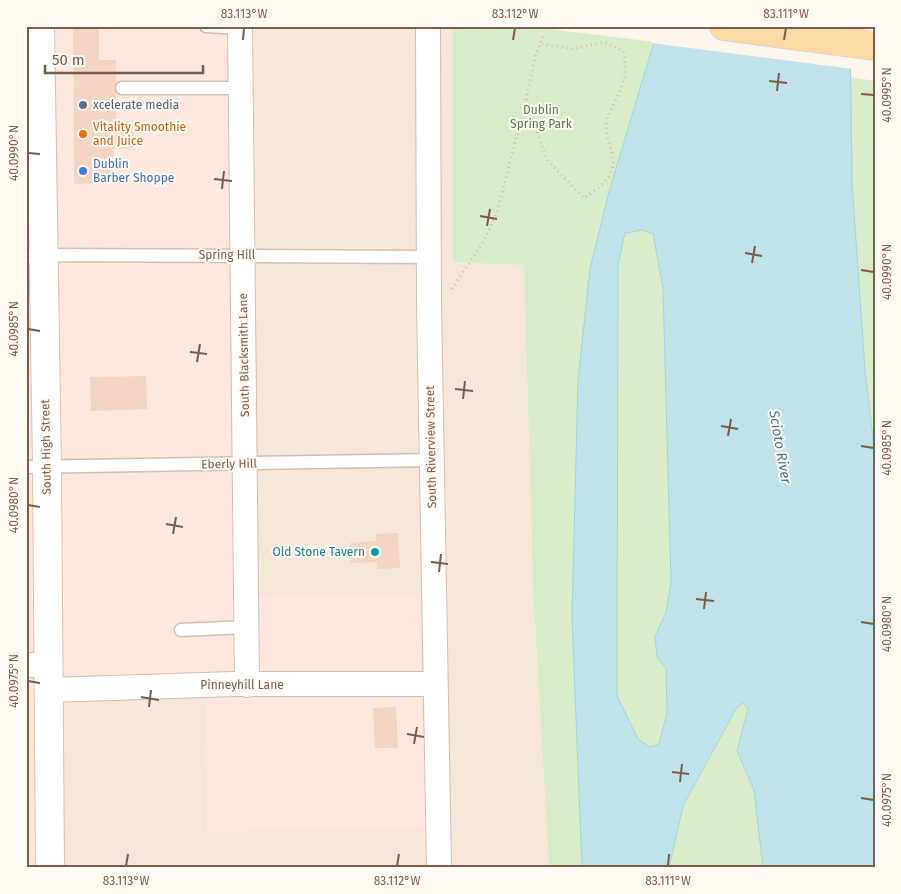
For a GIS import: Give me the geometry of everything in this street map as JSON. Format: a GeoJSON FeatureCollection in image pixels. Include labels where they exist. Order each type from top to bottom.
{"type":"FeatureCollection","features":[{"type":"Feature","properties":{"kind":"main road","name":"South High Street"},"geometry":{"type":"LineString","coordinates":[[40,26],[34,123],[36,467],[41,674],[50,868]]}},
{"type":"Feature","properties":{"kind":"main road"},"geometry":{"type":"LineString","coordinates":[[724,26],[875,46]]}},
{"type":"Feature","properties":{"kind":"street","name":"South Riverview Street"},"geometry":{"type":"LineString","coordinates":[[428,26],[429,304],[439,868]]}},
{"type":"Feature","properties":{"kind":"street","name":"South Blacksmith Lane"},"geometry":{"type":"LineString","coordinates":[[240,27],[247,684]]}},
{"type":"Feature","properties":{"kind":"street","name":"Pinneyhill Lane"},"geometry":{"type":"LineString","coordinates":[[41,674],[146,686],[436,684]]}},
{"type":"Feature","properties":{"kind":"lane"},"geometry":{"type":"LineString","coordinates":[[206,26],[240,27]]}},
{"type":"Feature","properties":{"kind":"lane"},"geometry":{"type":"LineString","coordinates":[[122,88],[240,88]]}},
{"type":"Feature","properties":{"kind":"lane","name":"Spring Hill"},"geometry":{"type":"LineString","coordinates":[[35,256],[243,255],[429,257]]}},
{"type":"Feature","properties":{"kind":"lane","name":"Eberly Hill"},"geometry":{"type":"LineString","coordinates":[[36,467],[432,460]]}},
{"type":"Feature","properties":{"kind":"lane"},"geometry":{"type":"LineString","coordinates":[[181,630],[247,627]]}},
{"type":"Feature","properties":{"kind":"path"},"geometry":{"type":"LineString","coordinates":[[429,304],[450,293],[484,240],[496,213],[535,58],[543,36]]}},
{"type":"Feature","properties":{"kind":"path"},"geometry":{"type":"LineString","coordinates":[[526,99],[546,159],[584,198],[608,180],[612,170],[613,153],[608,139],[606,120],[625,83],[626,64],[623,51],[604,42],[574,49],[540,44]]}},
{"type":"Feature","properties":{"kind":"shaded area"},"geometry":{"type":"Polygon","coordinates":[[[26,26],[242,26],[244,596],[419,595],[426,828],[207,831],[206,695],[55,695],[26,664],[26,26]]]}},
{"type":"Feature","properties":{"kind":"shaded area"},"geometry":{"type":"Polygon","coordinates":[[[242,26],[453,26],[453,262],[524,264],[533,589],[549,868],[26,868],[26,664],[244,596],[242,26]]]}},
{"type":"Feature","properties":{"kind":"green space","name":"Dublin Spring Park"},"geometry":{"type":"Polygon","coordinates":[[[453,26],[527,26],[654,42],[609,192],[572,617],[582,868],[549,868],[533,589],[524,265],[453,262],[453,26]]]}},
{"type":"Feature","properties":{"kind":"green space"},"geometry":{"type":"Polygon","coordinates":[[[850,77],[875,81],[875,455],[865,370],[852,183],[850,77]]]}},
{"type":"Feature","properties":{"kind":"green space"},"geometry":{"type":"Polygon","coordinates":[[[643,230],[653,234],[663,288],[671,582],[666,613],[655,636],[657,657],[666,669],[667,713],[659,744],[650,747],[638,739],[617,696],[618,264],[625,233],[643,230]]]}},
{"type":"Feature","properties":{"kind":"green space"},"geometry":{"type":"Polygon","coordinates":[[[743,703],[748,709],[737,751],[754,790],[763,868],[669,868],[683,806],[737,707],[743,703]]]}},
{"type":"Feature","properties":{"kind":"water","name":"Scioto River"},"geometry":{"type":"Polygon","coordinates":[[[850,26],[852,183],[865,370],[875,455],[875,868],[763,868],[754,790],[737,751],[748,709],[743,703],[737,707],[683,806],[669,868],[582,868],[572,617],[578,380],[590,269],[609,192],[654,42],[850,26]],[[643,230],[625,233],[618,264],[617,696],[638,739],[650,747],[659,744],[667,713],[666,669],[657,657],[655,636],[666,613],[671,582],[663,288],[653,234],[643,230]]]}},
{"type":"Feature","properties":{"kind":"pier"},"geometry":{"type":"Polygon","coordinates":[[[655,26],[852,26],[853,69],[651,43],[655,26]]]}},
{"type":"Feature","properties":{"kind":"building"},"geometry":{"type":"Polygon","coordinates":[[[73,26],[99,26],[99,60],[116,60],[116,83],[114,88],[116,93],[116,121],[133,121],[134,148],[113,149],[114,180],[105,180],[105,183],[74,184],[73,26]]]}},
{"type":"Feature","properties":{"kind":"building"},"geometry":{"type":"Polygon","coordinates":[[[146,376],[147,409],[91,411],[90,377],[146,376]]]}},
{"type":"Feature","properties":{"kind":"building","name":"Old Stone Tavern"},"geometry":{"type":"Polygon","coordinates":[[[398,533],[400,568],[377,569],[377,562],[351,563],[350,543],[376,541],[376,534],[398,533]]]}},
{"type":"Feature","properties":{"kind":"building"},"geometry":{"type":"Polygon","coordinates":[[[396,707],[398,748],[375,748],[373,708],[396,707]]]}},
{"type":"Feature","properties":{"kind":"place","name":"xcelerate media"},"geometry":{"type":"Point","coordinates":[83,105]}},
{"type":"Feature","properties":{"kind":"place","name":"Vitality Smoothie and Juice"},"geometry":{"type":"Point","coordinates":[83,134]}},
{"type":"Feature","properties":{"kind":"place","name":"Dublin Barber Shoppe"},"geometry":{"type":"Point","coordinates":[83,171]}},
{"type":"Feature","properties":{"kind":"place","name":"Old Stone Tavern"},"geometry":{"type":"Point","coordinates":[375,552]}}]}
